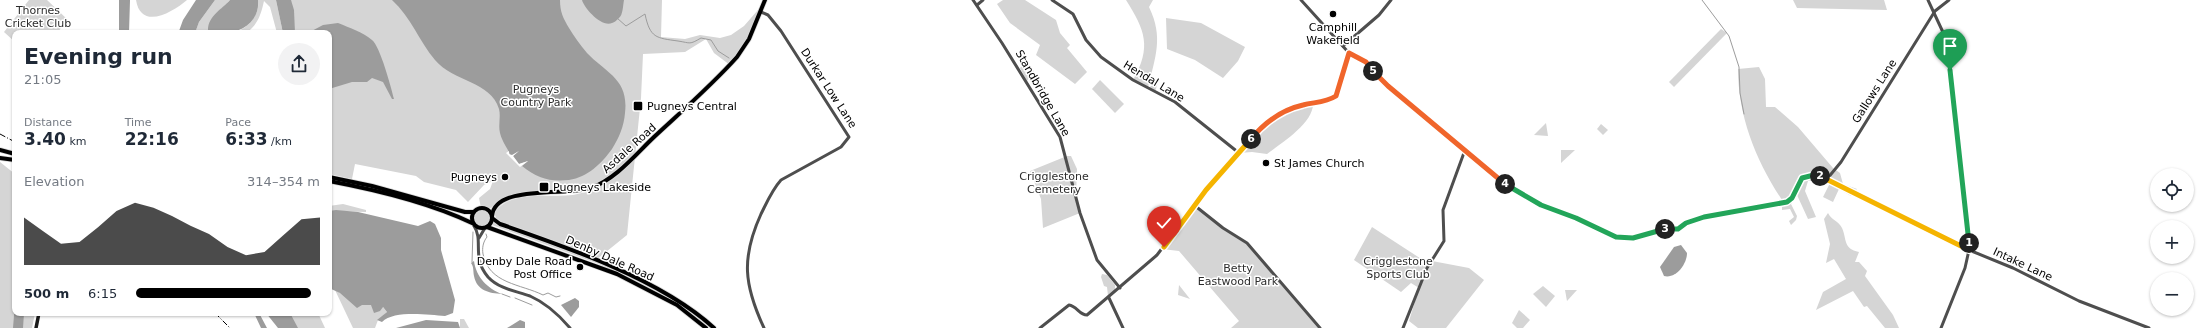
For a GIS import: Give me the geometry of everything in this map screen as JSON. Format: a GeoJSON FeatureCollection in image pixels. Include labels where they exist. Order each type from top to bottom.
{"type":"FeatureCollection","features":[{"type":"Feature","properties":{"kind":"main road","name":"Asdale Road"},"geometry":{"type":"LineString","coordinates":[[485,209],[494,208],[506,200],[525,194],[584,190],[612,177],[730,65],[749,39],[765,0]]}},
{"type":"Feature","properties":{"kind":"main road"},"geometry":{"type":"LineString","coordinates":[[0,150],[12,155]]}},
{"type":"Feature","properties":{"kind":"main road"},"geometry":{"type":"LineString","coordinates":[[0,158],[12,157]]}},
{"type":"Feature","properties":{"kind":"main road"},"geometry":{"type":"LineString","coordinates":[[332,178],[372,186],[465,212],[473,212],[479,208],[485,209],[492,217]]}},
{"type":"Feature","properties":{"kind":"main road"},"geometry":{"type":"LineString","coordinates":[[332,182],[369,189],[442,210],[479,228],[486,228],[492,217],[494,208]]}},
{"type":"Feature","properties":{"kind":"main road"},"geometry":{"type":"LineString","coordinates":[[473,212],[473,224]]}},
{"type":"Feature","properties":{"kind":"main road","name":"Denby Dale Road"},"geometry":{"type":"LineString","coordinates":[[492,217],[500,224],[596,260],[654,288],[686,307],[714,328]]}},
{"type":"Feature","properties":{"kind":"main road","name":"Denby Dale Road"},"geometry":{"type":"LineString","coordinates":[[486,228],[595,264],[622,276],[677,305],[706,328]]}},
{"type":"Feature","properties":{"kind":"main road"},"geometry":{"type":"LineString","coordinates":[[36,328],[38,316]]}},
{"type":"Feature","properties":{"kind":"street","name":"Standbridge Lane"},"geometry":{"type":"LineString","coordinates":[[974,0],[1060,137],[1080,213],[1097,260],[1120,288]]}},
{"type":"Feature","properties":{"kind":"street"},"geometry":{"type":"LineString","coordinates":[[977,5],[983,0]]}},
{"type":"Feature","properties":{"kind":"street","name":"Hendal Lane"},"geometry":{"type":"LineString","coordinates":[[1052,0],[1074,14],[1086,40],[1101,57],[1129,78],[1175,102],[1239,153]]}},
{"type":"Feature","properties":{"kind":"street"},"geometry":{"type":"LineString","coordinates":[[1300,0],[1349,53],[1366,62],[1388,86],[1465,150],[1443,210],[1444,241],[1427,268],[1403,328]]}},
{"type":"Feature","properties":{"kind":"street"},"geometry":{"type":"LineString","coordinates":[[1343,46],[1379,15],[1391,0]]}},
{"type":"Feature","properties":{"kind":"street"},"geometry":{"type":"LineString","coordinates":[[1928,0],[1946,37],[1949,50],[1969,250],[1965,268],[1941,328]]}},
{"type":"Feature","properties":{"kind":"street","name":"Gallows Lane"},"geometry":{"type":"LineString","coordinates":[[1827,179],[1841,162],[1935,12],[1949,0]]}},
{"type":"Feature","properties":{"kind":"street","name":"Durkar Low Lane"},"geometry":{"type":"LineString","coordinates":[[761,12],[770,17],[781,31],[850,138],[841,147],[781,180],[775,187],[758,221],[748,249],[747,259],[751,298],[764,328]]}},
{"type":"Feature","properties":{"kind":"street"},"geometry":{"type":"LineString","coordinates":[[1040,328],[1069,305],[1086,315],[1109,298],[1164,247],[1194,205],[1271,118],[1298,106],[1333,98],[1337,95],[1349,53]]}},
{"type":"Feature","properties":{"kind":"street","name":"Intake Lane"},"geometry":{"type":"LineString","coordinates":[[1465,150],[1517,192],[1541,205],[1576,218],[1616,237],[1633,238],[1671,228],[1678,229],[1686,223],[1704,217],[1787,202],[1792,198],[1802,178],[1814,175],[1827,179],[1969,250],[2013,268],[2080,301],[2149,328]]}},
{"type":"Feature","properties":{"kind":"street"},"geometry":{"type":"LineString","coordinates":[[1194,205],[1223,228],[1247,243],[1320,328]]}},
{"type":"Feature","properties":{"kind":"street"},"geometry":{"type":"LineString","coordinates":[[473,224],[478,239],[477,251],[481,265],[491,280],[504,288],[531,297],[545,305],[570,328]]}},
{"type":"Feature","properties":{"kind":"street"},"geometry":{"type":"LineString","coordinates":[[478,239],[486,228]]}},
{"type":"Feature","properties":{"kind":"street"},"geometry":{"type":"LineString","coordinates":[[1109,298],[1123,328]]}},
{"type":"Feature","properties":{"kind":"green space","name":"Thornes Cricket Club"},"geometry":{"type":"Polygon","coordinates":[[[29,0],[47,0],[68,20],[60,30],[12,30],[12,39],[4,32],[29,0]]]}},
{"type":"Feature","properties":{"kind":"green space"},"geometry":{"type":"Polygon","coordinates":[[[136,0],[187,0],[166,13],[151,17],[144,15],[139,9],[136,0]]]}},
{"type":"Feature","properties":{"kind":"green space"},"geometry":{"type":"Polygon","coordinates":[[[215,0],[230,0],[221,9],[208,30],[196,30],[199,22],[215,0]]]}},
{"type":"Feature","properties":{"kind":"green space"},"geometry":{"type":"Polygon","coordinates":[[[258,0],[276,0],[282,30],[276,30],[270,7],[264,1],[256,23],[250,30],[241,30],[252,21],[258,6],[258,0]]]}},
{"type":"Feature","properties":{"kind":"green space","name":"Pugneys Country Park"},"geometry":{"type":"Polygon","coordinates":[[[291,0],[662,0],[661,37],[685,39],[700,35],[720,38],[731,35],[744,26],[764,3],[749,39],[730,65],[714,53],[706,39],[685,52],[643,54],[641,98],[627,235],[596,260],[507,226],[496,218],[494,212],[511,200],[521,197],[573,195],[606,183],[605,181],[595,186],[575,191],[534,192],[518,195],[486,209],[491,214],[492,221],[487,227],[481,229],[473,224],[472,215],[475,211],[481,208],[479,198],[490,189],[493,181],[484,185],[468,202],[456,190],[424,182],[416,176],[355,164],[352,179],[332,175],[332,30],[292,30],[291,0]]]}},
{"type":"Feature","properties":{"kind":"green space"},"geometry":{"type":"Polygon","coordinates":[[[1003,0],[1025,0],[1056,20],[1060,33],[1070,45],[1067,48],[1087,72],[1075,84],[1036,55],[1040,45],[1010,23],[997,4],[1003,0]]]}},
{"type":"Feature","properties":{"kind":"green space"},"geometry":{"type":"Polygon","coordinates":[[[1126,0],[1153,0],[1149,7],[1154,18],[1156,28],[1157,48],[1148,88],[1158,82],[1155,92],[1133,80],[1143,58],[1144,39],[1138,21],[1126,0]]]}},
{"type":"Feature","properties":{"kind":"green space"},"geometry":{"type":"Polygon","coordinates":[[[1793,0],[1884,0],[1887,10],[1797,8],[1793,0]]]}},
{"type":"Feature","properties":{"kind":"green space"},"geometry":{"type":"Polygon","coordinates":[[[1166,18],[1201,23],[1245,47],[1238,61],[1223,78],[1195,60],[1167,49],[1166,18]]]}},
{"type":"Feature","properties":{"kind":"green space"},"geometry":{"type":"Polygon","coordinates":[[[1721,29],[1727,33],[1674,87],[1669,82],[1721,29]]]}},
{"type":"Feature","properties":{"kind":"green space"},"geometry":{"type":"Polygon","coordinates":[[[1024,64],[1034,71],[1027,81],[1020,68],[1024,64]]]}},
{"type":"Feature","properties":{"kind":"green space"},"geometry":{"type":"Polygon","coordinates":[[[1759,67],[1765,79],[1766,107],[1775,107],[1798,127],[1833,168],[1840,173],[1843,184],[1857,189],[1851,196],[1839,189],[1833,202],[1823,197],[1830,183],[1824,180],[1808,181],[1805,191],[1816,217],[1808,219],[1797,195],[1791,204],[1797,216],[1796,220],[1791,225],[1789,221],[1794,217],[1790,209],[1782,210],[1782,200],[1764,170],[1750,138],[1741,104],[1738,69],[1759,67]]]}},
{"type":"Feature","properties":{"kind":"green space"},"geometry":{"type":"Polygon","coordinates":[[[1100,80],[1124,104],[1115,113],[1092,89],[1100,80]]]}},
{"type":"Feature","properties":{"kind":"green space"},"geometry":{"type":"Polygon","coordinates":[[[1313,103],[1312,110],[1303,125],[1267,154],[1252,152],[1239,153],[1259,129],[1280,113],[1313,103]]]}},
{"type":"Feature","properties":{"kind":"green space"},"geometry":{"type":"Polygon","coordinates":[[[1546,123],[1548,136],[1534,135],[1546,123]]]}},
{"type":"Feature","properties":{"kind":"green space"},"geometry":{"type":"Polygon","coordinates":[[[1601,124],[1608,130],[1603,135],[1597,129],[1601,124]]]}},
{"type":"Feature","properties":{"kind":"green space"},"geometry":{"type":"Polygon","coordinates":[[[1561,150],[1575,150],[1561,163],[1561,150]]]}},
{"type":"Feature","properties":{"kind":"green space","name":"Crigglestone Cemetery"},"geometry":{"type":"Polygon","coordinates":[[[1067,156],[1071,156],[1077,169],[1076,196],[1080,213],[1043,228],[1041,199],[1030,171],[1067,156]]]}},
{"type":"Feature","properties":{"kind":"green space"},"geometry":{"type":"Polygon","coordinates":[[[0,162],[12,172],[12,316],[34,316],[32,328],[0,328],[0,162]]]}},
{"type":"Feature","properties":{"kind":"green space"},"geometry":{"type":"Polygon","coordinates":[[[343,204],[366,210],[366,212],[332,211],[332,206],[343,204]]]}},
{"type":"Feature","properties":{"kind":"green space","name":"Betty Eastwood Park"},"geometry":{"type":"Polygon","coordinates":[[[1194,205],[1210,219],[1247,243],[1320,328],[1231,328],[1239,321],[1179,251],[1162,249],[1194,205]]]}},
{"type":"Feature","properties":{"kind":"green space"},"geometry":{"type":"Polygon","coordinates":[[[1828,213],[1841,226],[1846,243],[1850,249],[1859,252],[1855,262],[1859,262],[1867,271],[1865,276],[1893,315],[1899,328],[1885,328],[1867,306],[1864,307],[1853,291],[1816,310],[1823,292],[1846,279],[1834,259],[1826,263],[1830,244],[1824,219],[1828,213]]]}},
{"type":"Feature","properties":{"kind":"green space"},"geometry":{"type":"Polygon","coordinates":[[[493,222],[597,262],[638,282],[599,264],[492,225],[493,222]]]}},
{"type":"Feature","properties":{"kind":"green space","name":"Crigglestone Sports Club"},"geometry":{"type":"Polygon","coordinates":[[[1372,227],[1429,264],[1432,261],[1469,268],[1484,280],[1446,328],[1418,328],[1409,321],[1419,288],[1411,283],[1401,292],[1354,260],[1372,227]]]}},
{"type":"Feature","properties":{"kind":"green space"},"geometry":{"type":"Polygon","coordinates":[[[1102,274],[1107,275],[1115,285],[1115,290],[1108,296],[1107,287],[1104,286],[1101,277],[1102,274]]]}},
{"type":"Feature","properties":{"kind":"green space"},"geometry":{"type":"Polygon","coordinates":[[[639,282],[677,303],[712,328],[708,328],[676,304],[639,282]]]}},
{"type":"Feature","properties":{"kind":"green space"},"geometry":{"type":"Polygon","coordinates":[[[1179,285],[1190,299],[1178,295],[1179,285]]]}},
{"type":"Feature","properties":{"kind":"green space"},"geometry":{"type":"Polygon","coordinates":[[[1543,286],[1555,296],[1546,307],[1533,294],[1543,286]]]}},
{"type":"Feature","properties":{"kind":"green space"},"geometry":{"type":"Polygon","coordinates":[[[335,290],[361,304],[382,306],[387,312],[378,320],[375,328],[353,328],[335,290]]]}},
{"type":"Feature","properties":{"kind":"green space"},"geometry":{"type":"Polygon","coordinates":[[[1565,290],[1577,290],[1567,301],[1565,290]]]}},
{"type":"Feature","properties":{"kind":"green space"},"geometry":{"type":"Polygon","coordinates":[[[1519,310],[1530,320],[1523,328],[1517,328],[1512,323],[1519,310]]]}},
{"type":"Feature","properties":{"kind":"green space"},"geometry":{"type":"Polygon","coordinates":[[[291,316],[319,316],[325,328],[297,328],[291,316]]]}},
{"type":"Feature","properties":{"kind":"green space"},"geometry":{"type":"Polygon","coordinates":[[[460,319],[464,319],[469,328],[460,328],[460,319]]]}},
{"type":"Feature","properties":{"kind":"shaded area"},"geometry":{"type":"Polygon","coordinates":[[[119,0],[130,0],[129,30],[119,30],[119,0]]]}},
{"type":"Feature","properties":{"kind":"shaded area"},"geometry":{"type":"Polygon","coordinates":[[[196,0],[215,0],[199,22],[196,30],[179,30],[183,20],[196,0]]]}},
{"type":"Feature","properties":{"kind":"shaded area"},"geometry":{"type":"Polygon","coordinates":[[[230,0],[258,0],[258,7],[253,20],[239,30],[208,30],[210,21],[230,0]]]}},
{"type":"Feature","properties":{"kind":"shaded area"},"geometry":{"type":"Polygon","coordinates":[[[276,0],[291,0],[294,10],[295,30],[282,30],[276,0]]]}},
{"type":"Feature","properties":{"kind":"shaded area","name":"Pugneys"},"geometry":{"type":"Polygon","coordinates":[[[392,0],[560,0],[561,11],[575,37],[587,53],[615,78],[620,84],[623,92],[625,101],[624,123],[612,149],[594,169],[582,176],[569,180],[549,180],[538,176],[522,166],[528,161],[519,164],[513,156],[519,151],[512,156],[510,155],[502,140],[499,130],[499,109],[495,100],[480,87],[451,73],[435,60],[429,53],[410,21],[392,0]]]}},
{"type":"Feature","properties":{"kind":"shaded area"},"geometry":{"type":"Polygon","coordinates":[[[582,0],[624,0],[620,17],[614,22],[608,24],[603,23],[594,16],[586,8],[582,0]]]}},
{"type":"Feature","properties":{"kind":"shaded area"},"geometry":{"type":"Polygon","coordinates":[[[338,23],[356,30],[372,40],[385,67],[394,99],[392,99],[383,82],[372,78],[367,82],[352,82],[332,88],[332,30],[314,30],[323,25],[338,23]]]}},
{"type":"Feature","properties":{"kind":"shaded area"},"geometry":{"type":"Polygon","coordinates":[[[332,211],[358,212],[418,226],[430,221],[435,224],[441,238],[441,250],[455,300],[453,313],[445,316],[412,314],[395,316],[387,318],[382,322],[377,320],[387,312],[383,307],[380,311],[374,313],[371,305],[362,305],[357,308],[340,293],[332,289],[332,211]]]}},
{"type":"Feature","properties":{"kind":"shaded area"},"geometry":{"type":"Polygon","coordinates":[[[1681,245],[1687,253],[1683,266],[1677,273],[1664,276],[1660,267],[1674,247],[1681,245]]]}},
{"type":"Feature","properties":{"kind":"shaded area"},"geometry":{"type":"Polygon","coordinates":[[[474,261],[477,272],[484,282],[492,289],[502,294],[488,292],[478,285],[471,263],[474,261]]]}},
{"type":"Feature","properties":{"kind":"shaded area"},"geometry":{"type":"Polygon","coordinates":[[[575,298],[579,301],[579,307],[571,317],[561,305],[575,298]]]}},
{"type":"Feature","properties":{"kind":"shaded area"},"geometry":{"type":"Polygon","coordinates":[[[14,316],[24,316],[23,328],[13,328],[14,316]]]}},
{"type":"Feature","properties":{"kind":"shaded area"},"geometry":{"type":"Polygon","coordinates":[[[255,316],[261,316],[267,328],[261,328],[255,316]]]}},
{"type":"Feature","properties":{"kind":"shaded area"},"geometry":{"type":"Polygon","coordinates":[[[268,316],[292,316],[298,328],[278,328],[268,316]]]}},
{"type":"Feature","properties":{"kind":"shaded area"},"geometry":{"type":"Polygon","coordinates":[[[426,320],[458,322],[460,328],[396,328],[426,320]]]}},
{"type":"Feature","properties":{"kind":"shaded area"},"geometry":{"type":"Polygon","coordinates":[[[520,320],[525,322],[525,328],[507,328],[520,320]]]}},
{"type":"Feature","properties":{"kind":"pier"},"geometry":{"type":"Polygon","coordinates":[[[509,151],[509,154],[512,155],[519,151],[513,156],[519,164],[528,161],[520,167],[506,153],[509,151]]]}},
{"type":"Feature","properties":{"kind":"waterway"},"geometry":{"type":"LineString","coordinates":[[1702,0],[1729,36],[1739,67],[1740,93],[1744,114]]}},
{"type":"Feature","properties":{"kind":"waterway"},"geometry":{"type":"LineString","coordinates":[[617,18],[626,26],[645,14],[649,28],[655,35],[664,39],[688,43],[692,43],[701,38],[711,40],[718,51],[729,58]]}},
{"type":"Feature","properties":{"kind":"waterway"},"geometry":{"type":"LineString","coordinates":[[472,262],[473,232]]}},
{"type":"Feature","properties":{"kind":"waterway"},"geometry":{"type":"LineString","coordinates":[[486,234],[487,237],[483,245],[483,254],[486,264],[492,272],[507,282],[543,295],[548,293],[556,297],[560,296]]}},
{"type":"Feature","properties":{"kind":"waterway"},"geometry":{"type":"LineString","coordinates":[[502,294],[510,297]]}},
{"type":"Feature","properties":{"kind":"waterway"},"geometry":{"type":"LineString","coordinates":[[515,298],[532,305]]}},
{"type":"Feature","properties":{"kind":"railway"},"geometry":{"type":"LineString","coordinates":[[0,134],[12,140]]}},
{"type":"Feature","properties":{"kind":"railway"},"geometry":{"type":"LineString","coordinates":[[218,316],[230,328]]}},
{"type":"Feature","properties":{"kind":"place","name":"Camphill Wakefield"},"geometry":{"type":"Point","coordinates":[1333,14]}},
{"type":"Feature","properties":{"kind":"place","name":"Pugneys Central"},"geometry":{"type":"Point","coordinates":[638,106]}},
{"type":"Feature","properties":{"kind":"place","name":"St James Church"},"geometry":{"type":"Point","coordinates":[1266,163]}},
{"type":"Feature","properties":{"kind":"place","name":"Pugneys"},"geometry":{"type":"Point","coordinates":[505,177]}},
{"type":"Feature","properties":{"kind":"place","name":"Pugneys Lakeside"},"geometry":{"type":"Point","coordinates":[544,187]}},
{"type":"Feature","properties":{"kind":"place","name":"Denby Dale Road Post Office"},"geometry":{"type":"Point","coordinates":[580,267]}},
{"type":"Feature","properties":{"kind":"route"},"geometry":{"type":"LineString","coordinates":[[1164,247],[1206,190],[1263,125],[1271,118],[1284,111],[1298,106],[1321,103],[1336,96],[1339,92],[1349,53],[1366,62],[1388,86],[1465,150],[1496,178],[1512,189],[1541,205],[1576,218],[1609,235],[1633,238],[1673,227],[1678,229],[1683,224],[1704,217],[1784,203],[1792,198],[1802,178],[1814,175],[1822,176],[1969,250],[1950,70]]}}]}
